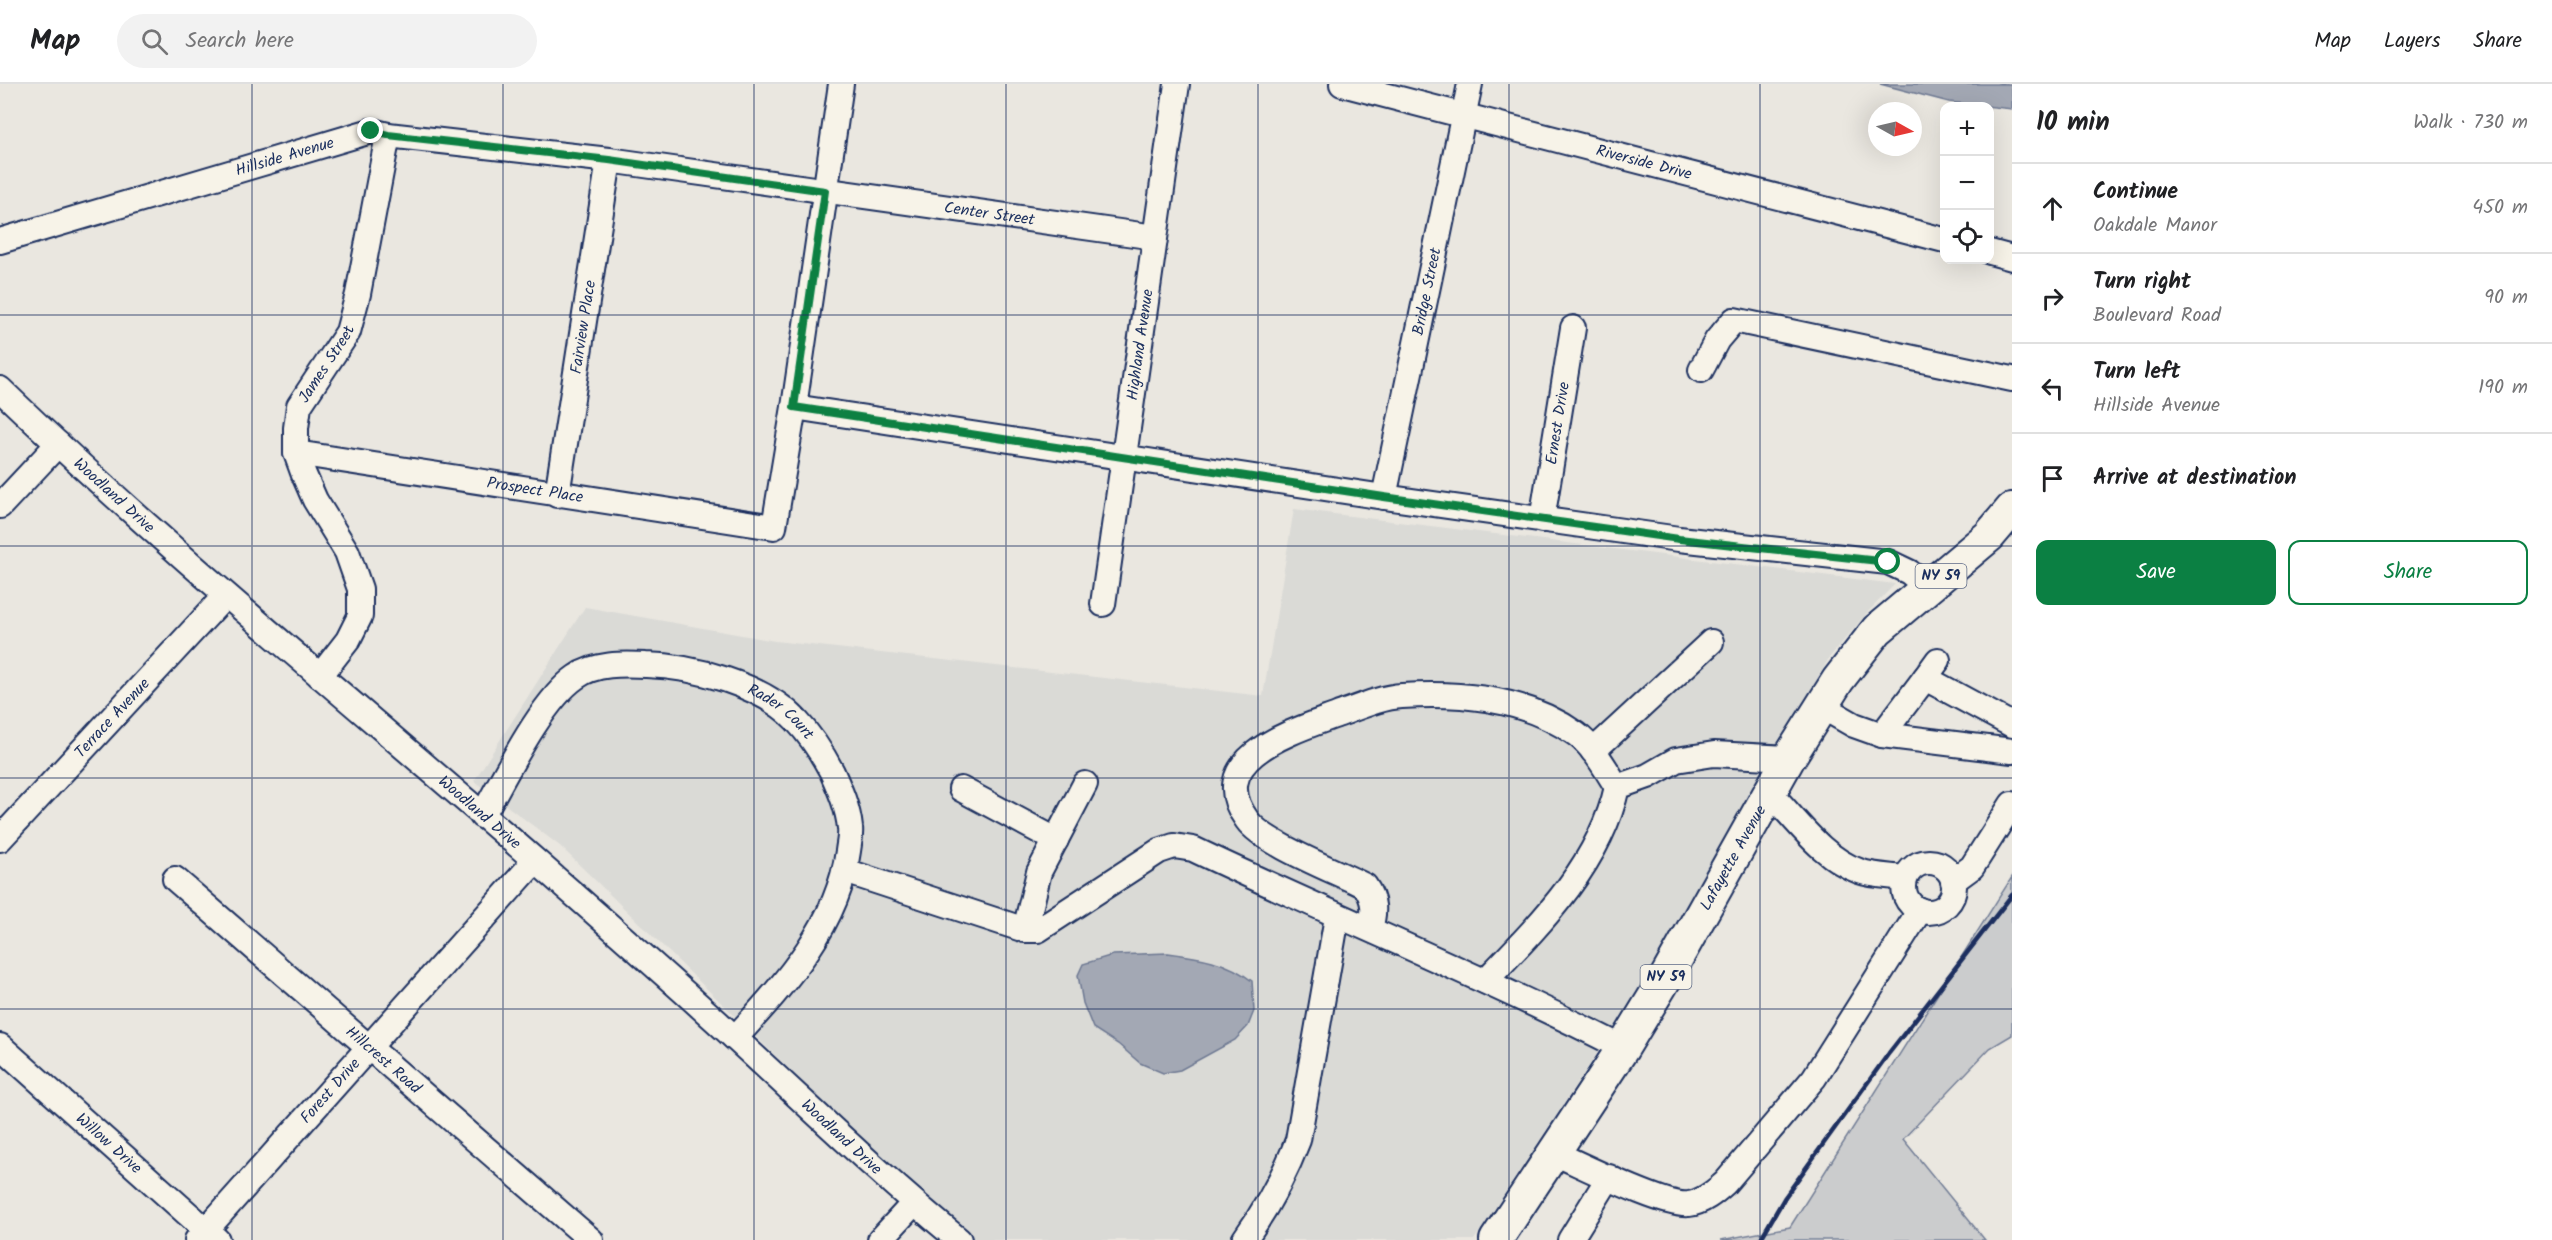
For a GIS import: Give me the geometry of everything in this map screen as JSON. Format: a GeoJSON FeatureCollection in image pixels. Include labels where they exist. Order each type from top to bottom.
{"type":"FeatureCollection","features":[{"type":"Feature","properties":{"kind":"main road","name":"Lafayette Avenue"},"geometry":{"type":"LineString","coordinates":[[1496,1240],[1623,1048],[1665,979],[1789,758],[1838,680],[1877,630],[1989,536],[2012,510]]}},
{"type":"Feature","properties":{"kind":"street"},"geometry":{"type":"LineString","coordinates":[[841,84],[794,407],[1542,520],[1679,539],[1888,562],[1909,572],[1927,587]]}},
{"type":"Feature","properties":{"kind":"street","name":"Highland Avenue"},"geometry":{"type":"LineString","coordinates":[[1103,604],[1178,84]]}},
{"type":"Feature","properties":{"kind":"street","name":"Riverside Drive"},"geometry":{"type":"LineString","coordinates":[[1342,84],[1940,239]]}},
{"type":"Feature","properties":{"kind":"street","name":"Bridge Street"},"geometry":{"type":"LineString","coordinates":[[1384,497],[1470,84]]}},
{"type":"Feature","properties":{"kind":"street","name":"Hillside Avenue"},"geometry":{"type":"LineString","coordinates":[[0,242],[371,131],[388,135],[609,160],[825,191]]}},
{"type":"Feature","properties":{"kind":"street","name":"James Street"},"geometry":{"type":"LineString","coordinates":[[320,676],[348,640],[360,616],[360,589],[347,552],[315,500],[296,453],[296,428],[299,406],[348,332],[358,294],[388,135]]}},
{"type":"Feature","properties":{"kind":"street","name":"Fairview Place"},"geometry":{"type":"LineString","coordinates":[[557,495],[609,160]]}},
{"type":"Feature","properties":{"kind":"street","name":"Center Street"},"geometry":{"type":"LineString","coordinates":[[825,191],[1155,237]]}},
{"type":"Feature","properties":{"kind":"street"},"geometry":{"type":"LineString","coordinates":[[1994,253],[2012,258]]}},
{"type":"Feature","properties":{"kind":"street"},"geometry":{"type":"LineString","coordinates":[[1701,370],[1717,340],[1734,320],[2012,379]]}},
{"type":"Feature","properties":{"kind":"street","name":"Ernest Drive"},"geometry":{"type":"LineString","coordinates":[[1542,520],[1573,328]]}},
{"type":"Feature","properties":{"kind":"street","name":"Woodland Drive"},"geometry":{"type":"LineString","coordinates":[[0,389],[225,596],[428,766],[735,1038],[914,1203],[959,1240]]}},
{"type":"Feature","properties":{"kind":"street","name":"Prospect Place"},"geometry":{"type":"LineString","coordinates":[[296,453],[774,527],[794,407]]}},
{"type":"Feature","properties":{"kind":"street"},"geometry":{"type":"LineString","coordinates":[[0,507],[58,444]]}},
{"type":"Feature","properties":{"kind":"street","name":"Terrace Avenue"},"geometry":{"type":"LineString","coordinates":[[0,839],[225,596]]}},
{"type":"Feature","properties":{"kind":"street"},"geometry":{"type":"LineString","coordinates":[[1593,751],[1711,642]]}},
{"type":"Feature","properties":{"kind":"street","name":"Rader Court"},"geometry":{"type":"LineString","coordinates":[[482,816],[546,708],[576,676],[608,665],[668,665],[714,675],[756,692],[795,718],[821,750],[843,794],[850,829],[845,871],[825,921],[804,957],[777,992],[735,1038]]}},
{"type":"Feature","properties":{"kind":"street"},"geometry":{"type":"LineString","coordinates":[[1882,735],[1932,669],[2012,725]]}},
{"type":"Feature","properties":{"kind":"street"},"geometry":{"type":"LineString","coordinates":[[1370,928],[1374,916],[1373,898],[1365,886],[1280,845],[1247,821],[1237,801],[1234,781],[1248,758],[1280,737],[1353,710],[1400,696],[1491,698],[1544,715],[1577,735],[1593,751],[1617,787],[1612,811],[1578,875],[1530,934],[1485,981]]}},
{"type":"Feature","properties":{"kind":"street"},"geometry":{"type":"LineString","coordinates":[[1821,706],[1854,725],[1882,735],[2012,751]]}},
{"type":"Feature","properties":{"kind":"street"},"geometry":{"type":"LineString","coordinates":[[1617,787],[1648,776],[1676,760],[1714,754],[1789,758]]}},
{"type":"Feature","properties":{"kind":"street"},"geometry":{"type":"LineString","coordinates":[[1024,930],[1039,872],[1085,784]]}},
{"type":"Feature","properties":{"kind":"street"},"geometry":{"type":"LineString","coordinates":[[961,789],[1056,840]]}},
{"type":"Feature","properties":{"kind":"street"},"geometry":{"type":"LineString","coordinates":[[1770,792],[1823,849],[1841,863],[1861,872],[1905,878]]}},
{"type":"Feature","properties":{"kind":"street"},"geometry":{"type":"LineString","coordinates":[[1953,881],[1972,867],[2012,804]]}},
{"type":"Feature","properties":{"kind":"street"},"geometry":{"type":"LineString","coordinates":[[845,871],[1024,930],[1038,930],[1159,851],[1174,846],[1193,849],[1337,917],[1370,928],[1485,981],[1623,1048]]}},
{"type":"Feature","properties":{"kind":"street","name":"Forest Drive"},"geometry":{"type":"LineString","coordinates":[[207,1237],[535,861]]}},
{"type":"Feature","properties":{"kind":"street"},"geometry":{"type":"LineString","coordinates":[[1930,861],[1945,867],[1953,881],[1952,897],[1947,904],[1932,911],[1920,910],[1909,902],[1905,895],[1905,878],[1915,866],[1930,861]]}},
{"type":"Feature","properties":{"kind":"street","name":"Hillcrest Road"},"geometry":{"type":"LineString","coordinates":[[175,879],[591,1240]]}},
{"type":"Feature","properties":{"kind":"street"},"geometry":{"type":"LineString","coordinates":[[1554,1153],[1666,1201],[1689,1204],[1710,1196],[1725,1183],[1814,1078],[1920,910]]}},
{"type":"Feature","properties":{"kind":"street"},"geometry":{"type":"LineString","coordinates":[[1244,1240],[1262,1215],[1287,1171],[1298,1140],[1337,917]]}},
{"type":"Feature","properties":{"kind":"street","name":"Willow Drive"},"geometry":{"type":"LineString","coordinates":[[0,1046],[207,1237]]}},
{"type":"Feature","properties":{"kind":"street"},"geometry":{"type":"LineString","coordinates":[[1570,1240],[1609,1177]]}},
{"type":"Feature","properties":{"kind":"street"},"geometry":{"type":"LineString","coordinates":[[880,1240],[914,1203]]}},
{"type":"Feature","properties":{"kind":"shaded area"},"geometry":{"type":"Polygon","coordinates":[[[1880,84],[2012,84],[2012,109],[1994,107],[1994,102],[1949,102],[1880,84]]]}},
{"type":"Feature","properties":{"kind":"shaded area"},"geometry":{"type":"Polygon","coordinates":[[[1294,509],[1895,584],[1829,658],[1650,973],[1474,1240],[965,1240],[560,846],[474,781],[585,607],[775,641],[1263,696],[1294,509]]]}},
{"type":"Feature","properties":{"kind":"shaded area"},"geometry":{"type":"Polygon","coordinates":[[[2012,877],[2012,1035],[1990,1048],[1903,1139],[1985,1240],[1721,1240],[1790,1227],[2012,877]]]}},
{"type":"Feature","properties":{"kind":"shaded area"},"geometry":{"type":"Polygon","coordinates":[[[1168,953],[1223,964],[1242,974],[1252,981],[1254,1011],[1248,1026],[1235,1040],[1180,1070],[1163,1073],[1140,1063],[1118,1044],[1093,1028],[1083,1003],[1078,975],[1083,964],[1113,955],[1168,953]]]}},
{"type":"Feature","properties":{"kind":"railway"},"geometry":{"type":"LineString","coordinates":[[1760,1240],[1785,1197],[1889,1053],[2012,895]]}},
{"type":"Feature","properties":{"kind":"route"},"geometry":{"type":"LineString","coordinates":[[371,131],[388,135],[609,160],[825,191],[794,407],[1384,497],[1679,539],[1888,562]]}}]}
